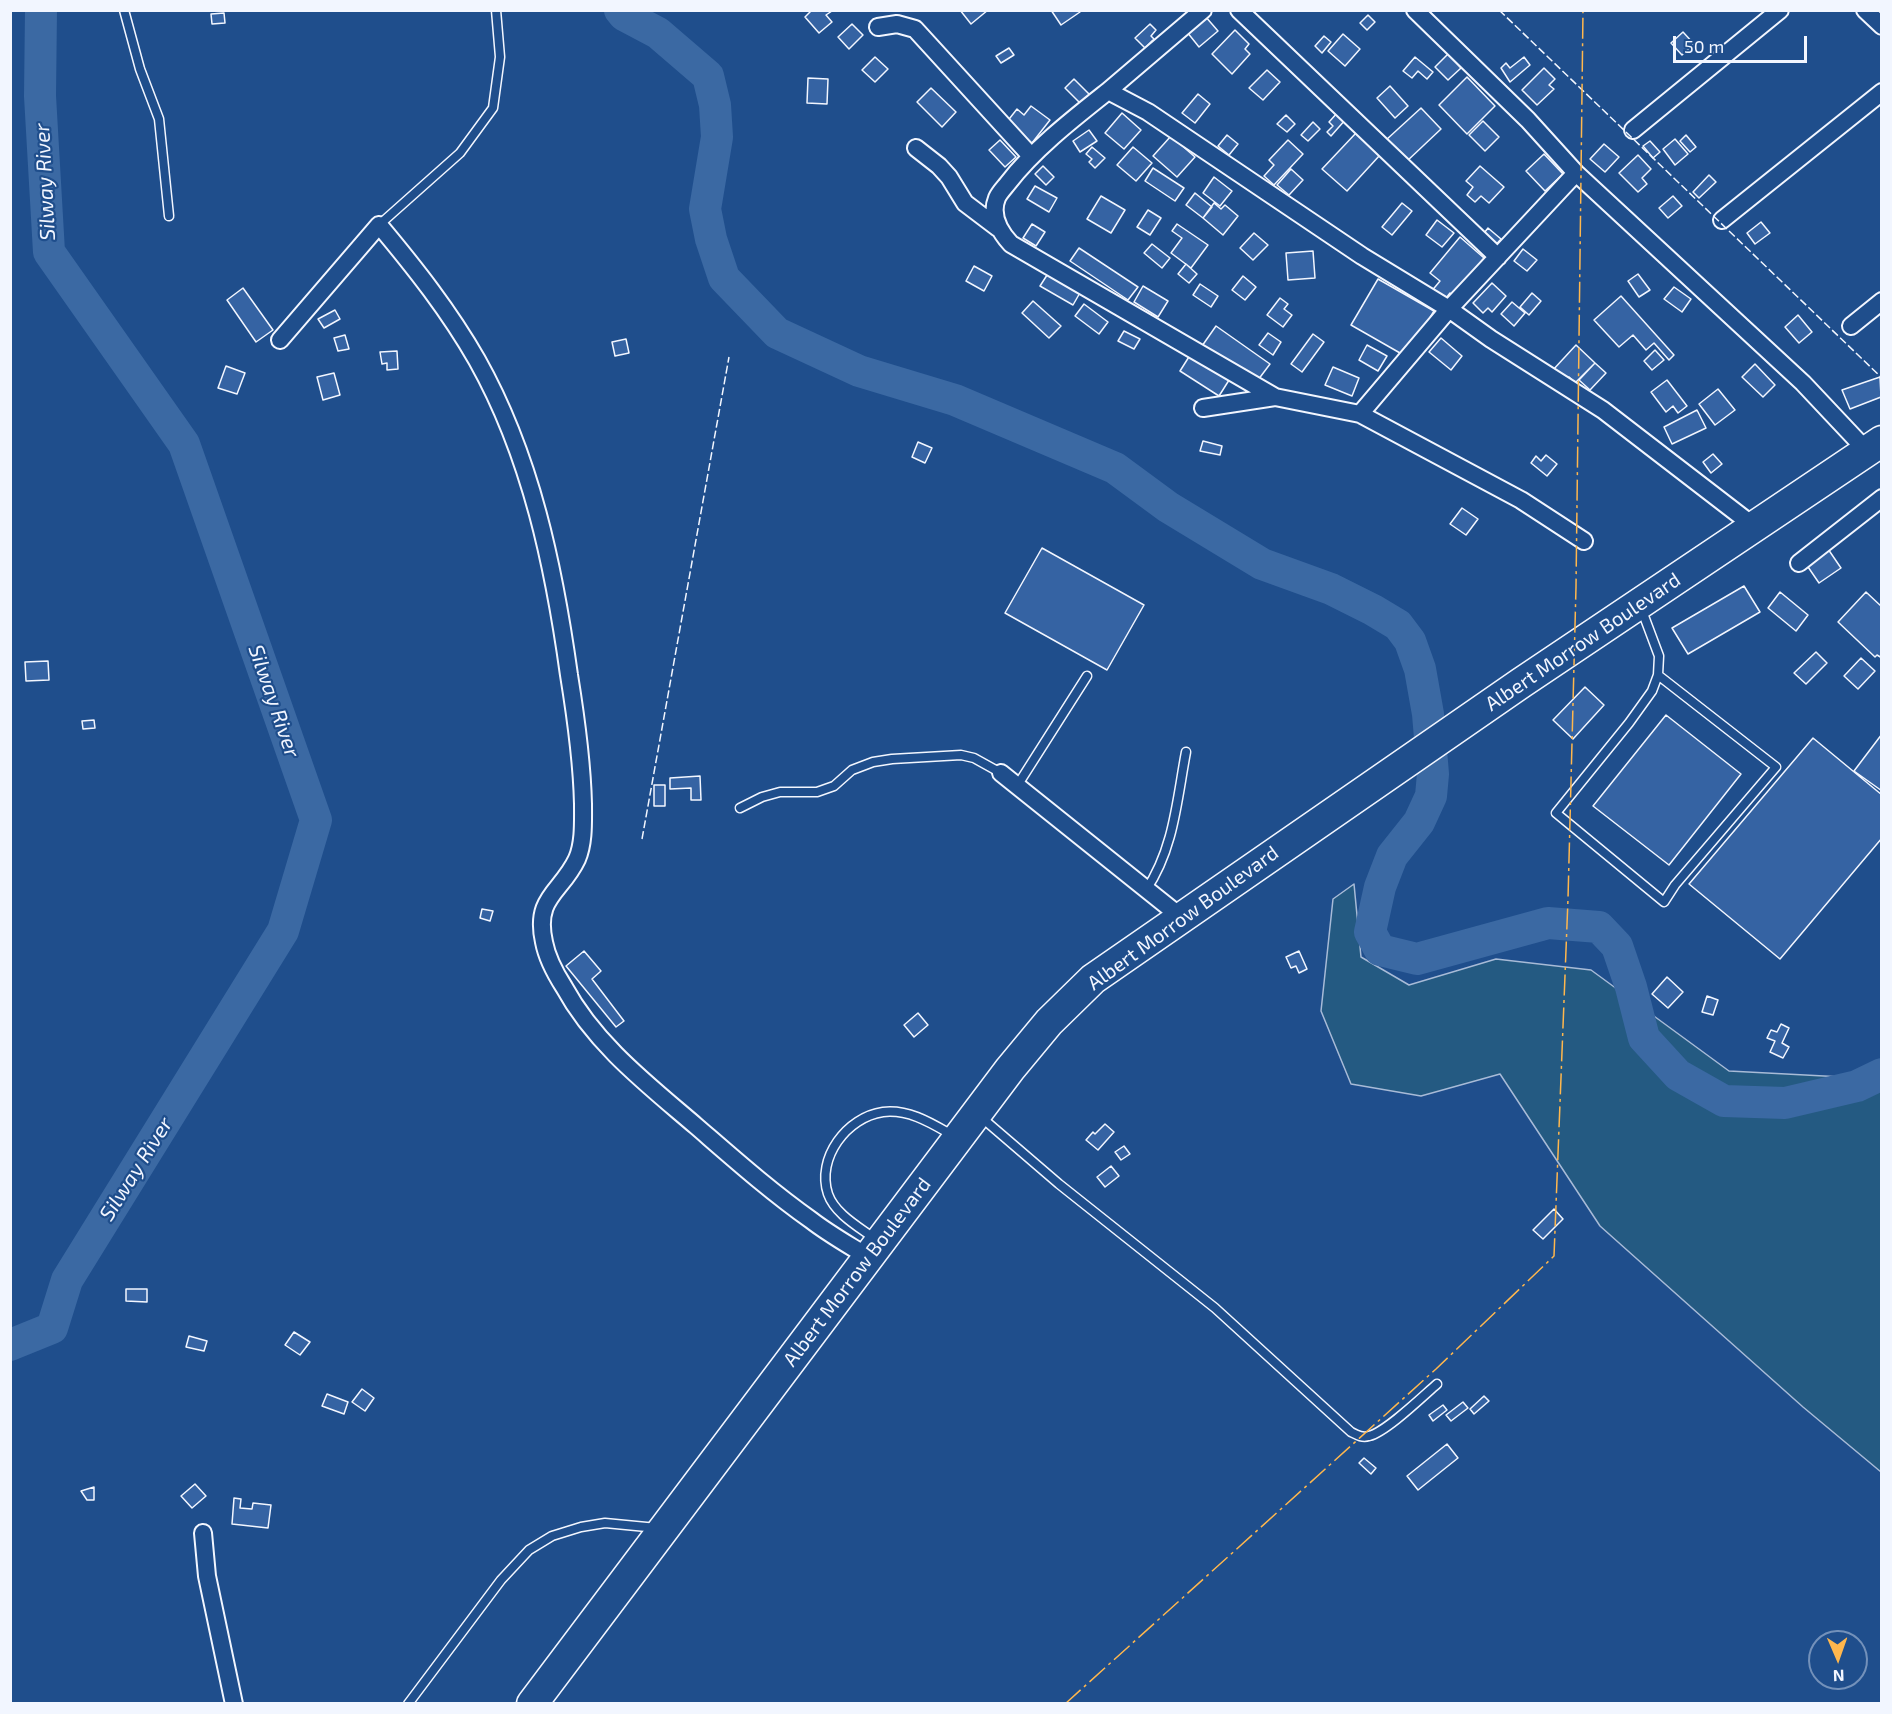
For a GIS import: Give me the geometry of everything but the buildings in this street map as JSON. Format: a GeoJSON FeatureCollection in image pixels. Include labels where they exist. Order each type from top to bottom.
{"type":"FeatureCollection","features":[{"type":"Feature","properties":{"kind":"highway","name":"Albert Morrow Boulevard"},"geometry":{"type":"LineString","coordinates":[[532,1704],[1010,1069],[1049,1022],[1093,979],[1589,637],[1874,446]]}},
{"type":"Feature","properties":{"kind":"street"},"geometry":{"type":"LineString","coordinates":[[998,228],[997,198],[1031,156],[1203,10]]}},
{"type":"Feature","properties":{"kind":"street"},"geometry":{"type":"LineString","coordinates":[[1239,10],[1498,256]]}},
{"type":"Feature","properties":{"kind":"street"},"geometry":{"type":"LineString","coordinates":[[1415,10],[1528,120],[1575,173],[1874,446]]}},
{"type":"Feature","properties":{"kind":"street"},"geometry":{"type":"LineString","coordinates":[[1633,130],[1780,10]]}},
{"type":"Feature","properties":{"kind":"street"},"geometry":{"type":"LineString","coordinates":[[1865,10],[1881,27]]}},
{"type":"Feature","properties":{"kind":"street"},"geometry":{"type":"LineString","coordinates":[[878,27],[903,24],[915,29],[1031,156]]}},
{"type":"Feature","properties":{"kind":"street"},"geometry":{"type":"LineString","coordinates":[[1108,91],[1148,112],[1362,256],[1449,309],[1491,339],[1603,410],[1755,527]]}},
{"type":"Feature","properties":{"kind":"street"},"geometry":{"type":"LineString","coordinates":[[1722,220],[1881,92]]}},
{"type":"Feature","properties":{"kind":"street"},"geometry":{"type":"LineString","coordinates":[[916,148],[949,177],[965,203],[998,228],[1011,244],[1275,397],[1360,414],[1521,500],[1584,540]]}},
{"type":"Feature","properties":{"kind":"street"},"geometry":{"type":"LineString","coordinates":[[1360,414],[1449,309],[1575,173]]}},
{"type":"Feature","properties":{"kind":"street"},"geometry":{"type":"LineString","coordinates":[[280,340],[379,225],[426,282],[450,316],[478,361],[505,415],[522,462],[546,550],[564,639],[580,749],[583,803],[582,841],[577,860],[546,900],[542,916],[543,941],[552,966],[571,999],[597,1036],[639,1077],[812,1222],[874,1250]]}},
{"type":"Feature","properties":{"kind":"street"},"geometry":{"type":"LineString","coordinates":[[1851,326],[1881,301]]}},
{"type":"Feature","properties":{"kind":"street"},"geometry":{"type":"LineString","coordinates":[[1203,408],[1275,397]]}},
{"type":"Feature","properties":{"kind":"street"},"geometry":{"type":"LineString","coordinates":[[1798,562],[1880,502]]}},
{"type":"Feature","properties":{"kind":"street"},"geometry":{"type":"LineString","coordinates":[[1001,773],[1181,917]]}},
{"type":"Feature","properties":{"kind":"street"},"geometry":{"type":"LineString","coordinates":[[203,1533],[207,1576],[234,1704]]}},
{"type":"Feature","properties":{"kind":"lane"},"geometry":{"type":"LineString","coordinates":[[124,10],[159,120],[169,216]]}},
{"type":"Feature","properties":{"kind":"lane"},"geometry":{"type":"LineString","coordinates":[[379,225],[460,153],[493,108],[500,57],[496,10]]}},
{"type":"Feature","properties":{"kind":"lane"},"geometry":{"type":"LineString","coordinates":[[1639,605],[1659,656],[1658,675],[1652,691],[1556,813],[1664,902],[1675,885],[1776,767],[1658,675]]}},
{"type":"Feature","properties":{"kind":"lane"},"geometry":{"type":"LineString","coordinates":[[1017,786],[1087,676]]}},
{"type":"Feature","properties":{"kind":"lane"},"geometry":{"type":"LineString","coordinates":[[1146,890],[1157,874],[1166,854],[1186,752]]}},
{"type":"Feature","properties":{"kind":"lane"},"geometry":{"type":"LineString","coordinates":[[740,808],[762,797],[780,792],[817,792],[834,786],[852,770],[873,762],[892,759],[961,755],[974,758],[1001,773]]}},
{"type":"Feature","properties":{"kind":"lane"},"geometry":{"type":"LineString","coordinates":[[874,1250],[839,1211],[828,1194],[826,1169],[832,1146],[859,1121],[883,1112],[918,1115],[958,1138]]}},
{"type":"Feature","properties":{"kind":"lane"},"geometry":{"type":"LineString","coordinates":[[977,1113],[1059,1184],[1215,1308],[1351,1432],[1361,1437],[1370,1436],[1384,1429],[1437,1384]]}},
{"type":"Feature","properties":{"kind":"lane"},"geometry":{"type":"LineString","coordinates":[[408,1704],[501,1580],[529,1550],[552,1536],[581,1527],[605,1523],[663,1529]]}},
{"type":"Feature","properties":{"kind":"shaded area"},"geometry":{"type":"Polygon","coordinates":[[[1354,884],[1361,957],[1409,985],[1496,959],[1591,970],[1729,1071],[1881,1079],[1881,1472],[1803,1407],[1600,1226],[1500,1074],[1421,1096],[1351,1084],[1321,1011],[1333,899],[1354,884]]]}},
{"type":"Feature","properties":{"kind":"waterway","name":"Silway River"},"geometry":{"type":"LineString","coordinates":[[10,1345],[52,1328],[67,1280],[283,931],[316,820],[184,444],[49,252],[40,96],[41,10]]}},
{"type":"Feature","properties":{"kind":"waterway"},"geometry":{"type":"LineString","coordinates":[[620,10],[624,15],[658,33],[708,76],[715,105],[717,137],[705,209],[711,239],[724,278],[777,333],[859,371],[955,400],[1115,468],[1168,507],[1262,564],[1331,589],[1398,625],[1410,641],[1420,669],[1428,714],[1433,774],[1431,796],[1419,822],[1392,856],[1380,887],[1370,932],[1380,950],[1417,959],[1548,923],[1599,927],[1617,946],[1631,987],[1644,1038],[1678,1075],[1724,1101],[1785,1103],[1857,1086],[1882,1074]]}},
{"type":"Feature","properties":{"kind":"fence"},"geometry":{"type":"LineString","coordinates":[[1499,10],[1882,378]]}},
{"type":"Feature","properties":{"kind":"fence"},"geometry":{"type":"LineString","coordinates":[[642,839],[729,357]]}},
{"type":"Feature","properties":{"kind":"power"},"geometry":{"type":"LineString","coordinates":[[1065,1704],[1436,1369],[1554,1256],[1568,899],[1576,587],[1583,10]]}}]}
